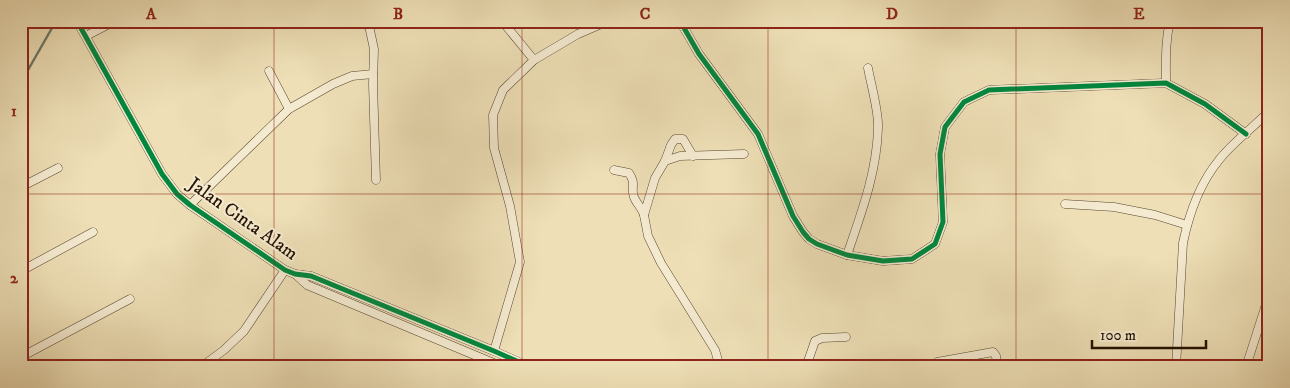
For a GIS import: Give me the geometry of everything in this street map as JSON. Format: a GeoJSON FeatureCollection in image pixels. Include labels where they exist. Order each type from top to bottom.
{"type":"FeatureCollection","features":[{"type":"Feature","properties":{"kind":"street","name":"Jalan Cinta Alam"},"geometry":{"type":"LineString","coordinates":[[77,21],[162,174],[177,194],[190,205],[285,270],[295,274],[311,276],[494,350],[530,367]]}},
{"type":"Feature","properties":{"kind":"street"},"geometry":{"type":"LineString","coordinates":[[86,36],[115,21]]}},
{"type":"Feature","properties":{"kind":"street"},"geometry":{"type":"LineString","coordinates":[[368,21],[374,49],[376,180]]}},
{"type":"Feature","properties":{"kind":"street"},"geometry":{"type":"LineString","coordinates":[[502,21],[534,60]]}},
{"type":"Feature","properties":{"kind":"street"},"geometry":{"type":"LineString","coordinates":[[494,350],[520,262],[510,206],[494,148],[493,115],[503,90],[534,60],[578,34],[608,21]]}},
{"type":"Feature","properties":{"kind":"street"},"geometry":{"type":"LineString","coordinates":[[680,21],[699,54],[758,134],[793,216],[803,232],[817,244],[847,255],[883,261],[912,259],[935,244],[943,222],[940,154],[945,128],[964,102],[989,90],[1166,83],[1205,104],[1246,134]]}},
{"type":"Feature","properties":{"kind":"street"},"geometry":{"type":"LineString","coordinates":[[1166,83],[1166,42],[1170,21]]}},
{"type":"Feature","properties":{"kind":"street"},"geometry":{"type":"LineString","coordinates":[[847,255],[868,192],[875,157],[878,126],[868,68]]}},
{"type":"Feature","properties":{"kind":"street"},"geometry":{"type":"LineString","coordinates":[[269,71],[289,109]]}},
{"type":"Feature","properties":{"kind":"street"},"geometry":{"type":"LineString","coordinates":[[190,205],[289,109],[333,84],[352,76],[374,74]]}},
{"type":"Feature","properties":{"kind":"street"},"geometry":{"type":"LineString","coordinates":[[1176,367],[1181,268],[1186,225],[1200,191],[1218,161],[1269,111]]}},
{"type":"Feature","properties":{"kind":"street"},"geometry":{"type":"LineString","coordinates":[[644,215],[655,178],[675,138],[683,139],[693,156]]}},
{"type":"Feature","properties":{"kind":"street"},"geometry":{"type":"LineString","coordinates":[[665,161],[680,156],[744,154]]}},
{"type":"Feature","properties":{"kind":"street"},"geometry":{"type":"LineString","coordinates":[[21,187],[58,168]]}},
{"type":"Feature","properties":{"kind":"street"},"geometry":{"type":"LineString","coordinates":[[614,170],[629,173],[634,180],[633,194],[644,215],[648,236],[660,263],[715,350],[720,367]]}},
{"type":"Feature","properties":{"kind":"street"},"geometry":{"type":"LineString","coordinates":[[1065,204],[1114,207],[1154,215],[1186,225]]}},
{"type":"Feature","properties":{"kind":"street"},"geometry":{"type":"LineString","coordinates":[[21,271],[93,232]]}},
{"type":"Feature","properties":{"kind":"street"},"geometry":{"type":"LineString","coordinates":[[201,367],[224,350],[244,331],[285,270]]}},
{"type":"Feature","properties":{"kind":"street","name":"Jalan Cinta Alam"},"geometry":{"type":"LineString","coordinates":[[295,274],[306,285],[502,367]]}},
{"type":"Feature","properties":{"kind":"street"},"geometry":{"type":"LineString","coordinates":[[1246,367],[1269,295]]}},
{"type":"Feature","properties":{"kind":"street"},"geometry":{"type":"LineString","coordinates":[[21,357],[130,299]]}},
{"type":"Feature","properties":{"kind":"street"},"geometry":{"type":"LineString","coordinates":[[806,367],[813,344],[817,339],[846,337]]}},
{"type":"Feature","properties":{"kind":"street"},"geometry":{"type":"LineString","coordinates":[[937,362],[993,352],[996,356],[997,367]]}},
{"type":"Feature","properties":{"kind":"waterway"},"geometry":{"type":"LineString","coordinates":[[21,76],[28,70],[56,21]]}},
{"type":"Feature","properties":{"kind":"cycle path"},"geometry":{"type":"LineString","coordinates":[[77,21],[162,174],[177,194],[190,205],[285,270],[295,274],[311,276],[530,367]]}},
{"type":"Feature","properties":{"kind":"cycle path"},"geometry":{"type":"LineString","coordinates":[[680,21],[699,54],[758,134],[793,216],[803,232],[817,244],[847,255],[883,261],[912,259],[935,244],[943,222],[940,154],[945,127],[964,102],[989,90],[1166,83],[1205,104],[1246,134]]}}]}
